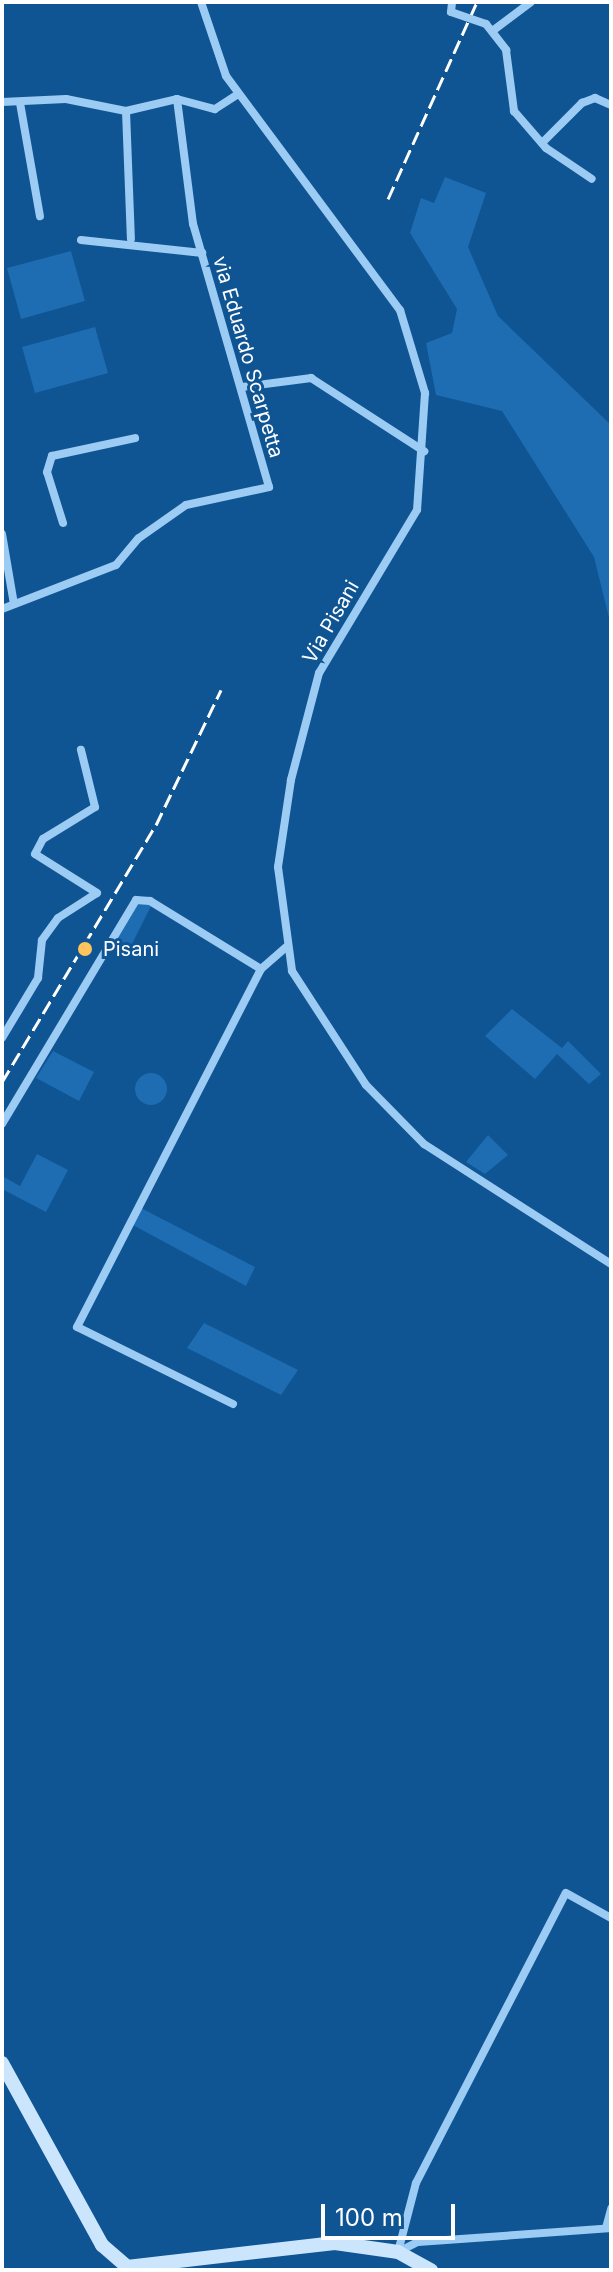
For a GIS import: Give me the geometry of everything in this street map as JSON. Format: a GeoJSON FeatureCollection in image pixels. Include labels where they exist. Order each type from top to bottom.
{"type":"FeatureCollection","features":[{"type":"Feature","properties":{"kind":"main road"},"geometry":{"type":"LineString","coordinates":[[2,2063],[102,2245],[126,2268],[335,2243],[398,2252],[431,2270]]}},
{"type":"Feature","properties":{"kind":"street","name":"Via Pisani"},"geometry":{"type":"LineString","coordinates":[[201,2],[204,17],[238,94],[400,310],[425,393],[424,451],[417,510],[319,673],[283,815],[278,867],[286,947],[312,1009],[391,1113],[424,1144],[611,1264]]}},
{"type":"Feature","properties":{"kind":"street"},"geometry":{"type":"LineString","coordinates":[[491,26],[531,2]]}},
{"type":"Feature","properties":{"kind":"street"},"geometry":{"type":"LineString","coordinates":[[451,7],[491,26],[506,50],[514,111],[542,143],[592,179]]}},
{"type":"Feature","properties":{"kind":"street"},"geometry":{"type":"LineString","coordinates":[[2,102],[66,99],[126,111],[177,99],[215,109],[238,94]]}},
{"type":"Feature","properties":{"kind":"street"},"geometry":{"type":"LineString","coordinates":[[542,143],[582,103],[595,98],[611,105]]}},
{"type":"Feature","properties":{"kind":"street","name":"via Eduardo Scarpetta"},"geometry":{"type":"LineString","coordinates":[[2,609],[126,560],[139,538],[186,505],[269,487],[202,253],[177,99]]}},
{"type":"Feature","properties":{"kind":"street"},"geometry":{"type":"LineString","coordinates":[[20,103],[40,216]]}},
{"type":"Feature","properties":{"kind":"street"},"geometry":{"type":"LineString","coordinates":[[126,111],[131,239]]}},
{"type":"Feature","properties":{"kind":"street"},"geometry":{"type":"LineString","coordinates":[[81,240],[202,253]]}},
{"type":"Feature","properties":{"kind":"street"},"geometry":{"type":"LineString","coordinates":[[242,387],[311,378],[424,451]]}},
{"type":"Feature","properties":{"kind":"street"},"geometry":{"type":"LineString","coordinates":[[63,523],[47,472],[52,456],[135,438]]}},
{"type":"Feature","properties":{"kind":"street"},"geometry":{"type":"LineString","coordinates":[[2,534],[14,604]]}},
{"type":"Feature","properties":{"kind":"street"},"geometry":{"type":"LineString","coordinates":[[2,1038],[4,1027],[38,978],[42,940],[58,918],[97,893],[35,854],[43,839],[95,807],[81,750]]}},
{"type":"Feature","properties":{"kind":"street"},"geometry":{"type":"LineString","coordinates":[[2,1124],[136,900],[150,901],[261,969]]}},
{"type":"Feature","properties":{"kind":"street"},"geometry":{"type":"LineString","coordinates":[[233,1404],[77,1327],[261,969],[286,947]]}},
{"type":"Feature","properties":{"kind":"street"},"geometry":{"type":"LineString","coordinates":[[398,2252],[416,2183],[566,1893],[611,1918]]}},
{"type":"Feature","properties":{"kind":"street"},"geometry":{"type":"LineString","coordinates":[[398,2252],[418,2242],[608,2228],[611,2209]]}},
{"type":"Feature","properties":{"kind":"shaded area"},"geometry":{"type":"Polygon","coordinates":[[[445,177],[486,193],[468,247],[498,316],[611,425],[611,626],[594,557],[502,411],[436,395],[426,343],[452,333],[457,309],[410,233],[421,198],[434,203],[445,177]]]}},
{"type":"Feature","properties":{"kind":"shaded area"},"geometry":{"type":"Polygon","coordinates":[[[71,251],[85,301],[21,319],[7,268],[71,251]]]}},
{"type":"Feature","properties":{"kind":"shaded area"},"geometry":{"type":"Polygon","coordinates":[[[95,327],[108,373],[35,393],[22,347],[95,327]]]}},
{"type":"Feature","properties":{"kind":"shaded area"},"geometry":{"type":"Polygon","coordinates":[[[135,903],[152,904],[132,944],[134,953],[114,943],[135,903]]]}},
{"type":"Feature","properties":{"kind":"shaded area"},"geometry":{"type":"Polygon","coordinates":[[[512,1009],[562,1048],[568,1041],[601,1074],[589,1084],[557,1054],[535,1079],[485,1036],[512,1009]]]}},
{"type":"Feature","properties":{"kind":"shaded area"},"geometry":{"type":"Polygon","coordinates":[[[53,1051],[94,1072],[79,1101],[36,1078],[53,1051]]]}},
{"type":"Feature","properties":{"kind":"shaded area"},"geometry":{"type":"Polygon","coordinates":[[[151,1073],[162,1078],[167,1089],[162,1100],[151,1105],[140,1100],[135,1089],[140,1078],[151,1073]]]}},
{"type":"Feature","properties":{"kind":"shaded area"},"geometry":{"type":"Polygon","coordinates":[[[488,1135],[508,1155],[485,1174],[466,1162],[488,1135]]]}},
{"type":"Feature","properties":{"kind":"shaded area"},"geometry":{"type":"Polygon","coordinates":[[[37,1154],[68,1170],[46,1212],[2,1189],[2,1176],[20,1186],[37,1154]]]}},
{"type":"Feature","properties":{"kind":"shaded area"},"geometry":{"type":"Polygon","coordinates":[[[141,1208],[255,1267],[246,1286],[131,1224],[141,1208]]]}},
{"type":"Feature","properties":{"kind":"shaded area"},"geometry":{"type":"Polygon","coordinates":[[[204,1323],[298,1370],[281,1395],[187,1348],[204,1323]]]}},
{"type":"Feature","properties":{"kind":"railway"},"geometry":{"type":"LineString","coordinates":[[388,199],[477,2]]}},
{"type":"Feature","properties":{"kind":"railway"},"geometry":{"type":"LineString","coordinates":[[2,1082],[156,825],[221,690]]}},
{"type":"Feature","properties":{"kind":"place","name":"Pisani"},"geometry":{"type":"Point","coordinates":[85,949]}}]}
